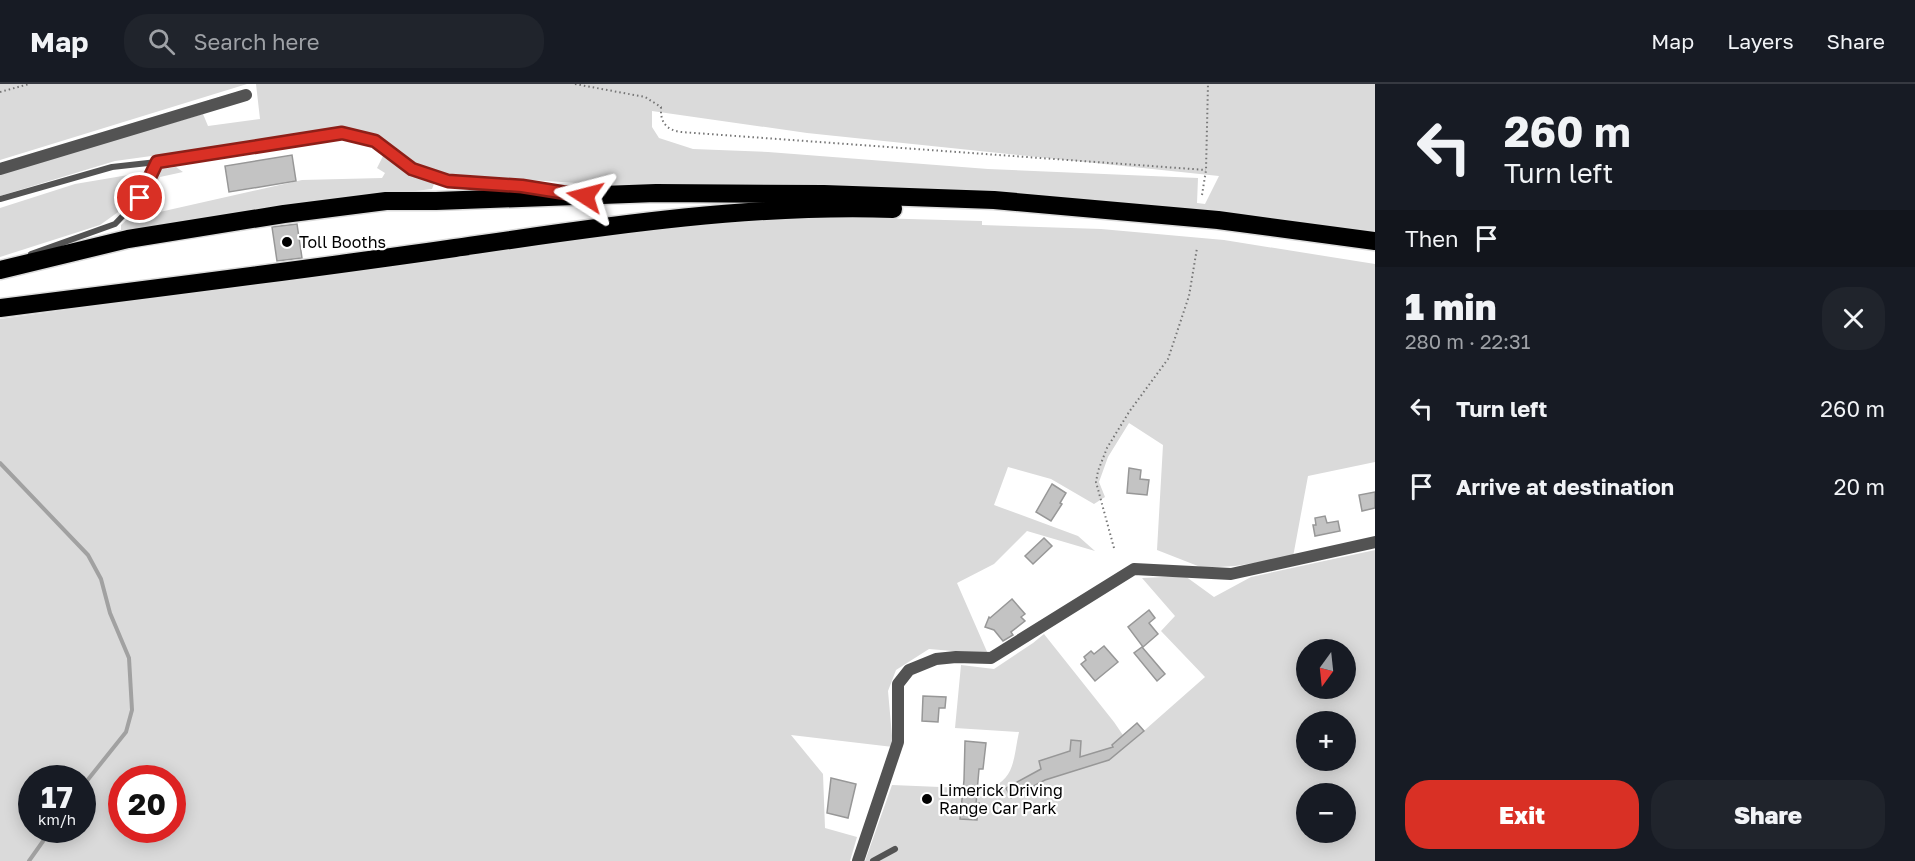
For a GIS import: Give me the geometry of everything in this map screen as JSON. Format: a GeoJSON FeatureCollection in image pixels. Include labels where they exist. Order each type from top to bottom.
{"type":"FeatureCollection","features":[{"type":"Feature","properties":{"kind":"highway"},"geometry":{"type":"LineString","coordinates":[[0,269],[128,239],[284,214],[386,201],[656,193],[824,194],[994,200],[1218,220],[1375,241]]}},
{"type":"Feature","properties":{"kind":"highway"},"geometry":{"type":"LineString","coordinates":[[0,308],[269,274],[571,230],[766,211],[838,207],[993,212],[1211,229],[1375,254]]}},
{"type":"Feature","properties":{"kind":"street"},"geometry":{"type":"LineString","coordinates":[[0,169],[246,95]]}},
{"type":"Feature","properties":{"kind":"street"},"geometry":{"type":"LineString","coordinates":[[858,861],[898,742],[898,684],[909,670],[936,659],[991,658],[1134,569],[1231,574],[1375,542]]}},
{"type":"Feature","properties":{"kind":"lane"},"geometry":{"type":"LineString","coordinates":[[0,200],[111,167],[342,133],[375,141],[412,169],[448,181],[522,186],[585,196]]}},
{"type":"Feature","properties":{"kind":"lane"},"geometry":{"type":"LineString","coordinates":[[0,269],[38,251],[115,224],[140,198],[157,162]]}},
{"type":"Feature","properties":{"kind":"lane"},"geometry":{"type":"LineString","coordinates":[[873,861],[895,849]]}},
{"type":"Feature","properties":{"kind":"path"},"geometry":{"type":"LineString","coordinates":[[0,92],[29,84]]}},
{"type":"Feature","properties":{"kind":"path"},"geometry":{"type":"LineString","coordinates":[[575,84],[650,98],[661,107],[660,116],[663,123],[668,128],[677,131],[1206,170]]}},
{"type":"Feature","properties":{"kind":"path"},"geometry":{"type":"LineString","coordinates":[[1202,195],[1206,170],[1209,84]]}},
{"type":"Feature","properties":{"kind":"path"},"geometry":{"type":"LineString","coordinates":[[1114,548],[1096,482],[1098,471],[1107,448],[1129,412],[1168,359],[1190,296],[1197,248]]}},
{"type":"Feature","properties":{"kind":"shaded area"},"geometry":{"type":"Polygon","coordinates":[[[0,84],[247,84],[0,160],[0,84]]]}},
{"type":"Feature","properties":{"kind":"shaded area"},"geometry":{"type":"Polygon","coordinates":[[[256,84],[1375,84],[1375,234],[1219,213],[627,186],[447,175],[416,164],[389,144],[339,127],[115,161],[0,196],[0,173],[203,114],[208,126],[260,119],[256,84]],[[652,111],[652,127],[659,138],[693,149],[768,152],[988,169],[1198,178],[1197,203],[1205,204],[1219,176],[807,133],[652,111]]]}},
{"type":"Feature","properties":{"kind":"shaded area"},"geometry":{"type":"Polygon","coordinates":[[[383,156],[411,174],[434,184],[432,189],[248,211],[121,236],[121,225],[139,208],[149,193],[158,172],[162,169],[176,167],[183,172],[160,177],[142,216],[302,180],[382,178],[385,173],[377,168],[383,156]]]}},
{"type":"Feature","properties":{"kind":"shaded area"},"geometry":{"type":"Polygon","coordinates":[[[146,172],[128,205],[100,225],[0,257],[0,208],[75,184],[146,172]]]}},
{"type":"Feature","properties":{"kind":"shaded area"},"geometry":{"type":"Polygon","coordinates":[[[761,215],[982,221],[982,225],[1101,229],[1224,240],[1375,264],[1375,462],[1308,476],[1293,557],[1235,566],[1203,568],[1157,550],[1163,445],[1129,423],[1108,457],[1099,482],[1105,497],[1094,504],[1051,479],[1008,467],[994,505],[1078,536],[1095,551],[1027,531],[994,564],[957,583],[988,654],[929,649],[896,670],[888,691],[893,747],[791,735],[823,774],[825,828],[857,837],[850,861],[0,861],[0,319],[347,268],[761,215]]]}},
{"type":"Feature","properties":{"kind":"shaded area"},"geometry":{"type":"Polygon","coordinates":[[[1375,550],[1375,861],[865,861],[892,785],[988,789],[1004,780],[1009,773],[1019,732],[955,728],[961,665],[994,669],[1044,634],[1129,744],[1205,677],[1161,631],[1175,616],[1142,578],[1185,576],[1214,597],[1251,577],[1375,550]]]}},
{"type":"Feature","properties":{"kind":"building"},"geometry":{"type":"Polygon","coordinates":[[[292,155],[296,181],[229,192],[225,166],[292,155]]]}},
{"type":"Feature","properties":{"kind":"building"},"geometry":{"type":"Polygon","coordinates":[[[297,224],[302,258],[277,261],[272,227],[297,224]]]}},
{"type":"Feature","properties":{"kind":"building"},"geometry":{"type":"Polygon","coordinates":[[[1129,468],[1141,470],[1140,479],[1149,480],[1147,495],[1127,493],[1129,468]]]}},
{"type":"Feature","properties":{"kind":"building"},"geometry":{"type":"Polygon","coordinates":[[[1052,484],[1066,493],[1051,521],[1036,512],[1052,484]]]}},
{"type":"Feature","properties":{"kind":"building"},"geometry":{"type":"Polygon","coordinates":[[[1375,492],[1375,508],[1362,511],[1359,495],[1375,492]]]}},
{"type":"Feature","properties":{"kind":"building"},"geometry":{"type":"Polygon","coordinates":[[[1325,516],[1327,523],[1338,521],[1340,531],[1315,536],[1313,525],[1316,525],[1315,518],[1325,516]]]}},
{"type":"Feature","properties":{"kind":"building"},"geometry":{"type":"Polygon","coordinates":[[[1044,538],[1052,546],[1033,564],[1025,556],[1044,538]]]}},
{"type":"Feature","properties":{"kind":"building"},"geometry":{"type":"Polygon","coordinates":[[[1012,599],[1025,614],[1021,617],[1025,621],[1011,632],[1013,635],[1003,641],[994,630],[985,627],[989,617],[1012,599]]]}},
{"type":"Feature","properties":{"kind":"building"},"geometry":{"type":"Polygon","coordinates":[[[1149,610],[1155,618],[1149,623],[1158,634],[1143,647],[1128,627],[1149,610]]]}},
{"type":"Feature","properties":{"kind":"building"},"geometry":{"type":"Polygon","coordinates":[[[1104,646],[1118,662],[1095,681],[1081,664],[1086,660],[1084,657],[1091,651],[1094,654],[1104,646]]]}},
{"type":"Feature","properties":{"kind":"building"},"geometry":{"type":"Polygon","coordinates":[[[1142,647],[1165,674],[1157,681],[1134,653],[1142,647]]]}},
{"type":"Feature","properties":{"kind":"building"},"geometry":{"type":"Polygon","coordinates":[[[923,696],[946,697],[945,708],[939,708],[938,722],[922,721],[923,696]]]}},
{"type":"Feature","properties":{"kind":"building"},"geometry":{"type":"Polygon","coordinates":[[[1137,723],[1144,731],[1109,760],[1045,780],[1011,798],[1006,788],[1041,769],[1039,761],[1070,751],[1071,740],[1081,741],[1080,757],[1113,747],[1112,745],[1137,723]]]}},
{"type":"Feature","properties":{"kind":"building"},"geometry":{"type":"Polygon","coordinates":[[[965,741],[986,743],[983,769],[979,769],[977,820],[960,819],[965,741]]]}},
{"type":"Feature","properties":{"kind":"building"},"geometry":{"type":"Polygon","coordinates":[[[831,778],[856,784],[848,818],[827,813],[831,778]]]}},
{"type":"Feature","properties":{"kind":"waterway"},"geometry":{"type":"LineString","coordinates":[[0,463],[88,555],[101,579],[110,613],[129,658],[132,710],[126,732],[96,770]]}},
{"type":"Feature","properties":{"kind":"waterway"},"geometry":{"type":"LineString","coordinates":[[29,861],[42,843]]}},
{"type":"Feature","properties":{"kind":"place","name":"Toll Booths"},"geometry":{"type":"Point","coordinates":[287,242]}},
{"type":"Feature","properties":{"kind":"place","name":"Limerick Driving Range Car Park"},"geometry":{"type":"Point","coordinates":[927,799]}},
{"type":"Feature","properties":{"kind":"route"},"geometry":{"type":"LineString","coordinates":[[140,198],[157,162],[310,136],[342,133],[375,141],[412,169],[448,181],[522,186],[585,196]]}}]}
